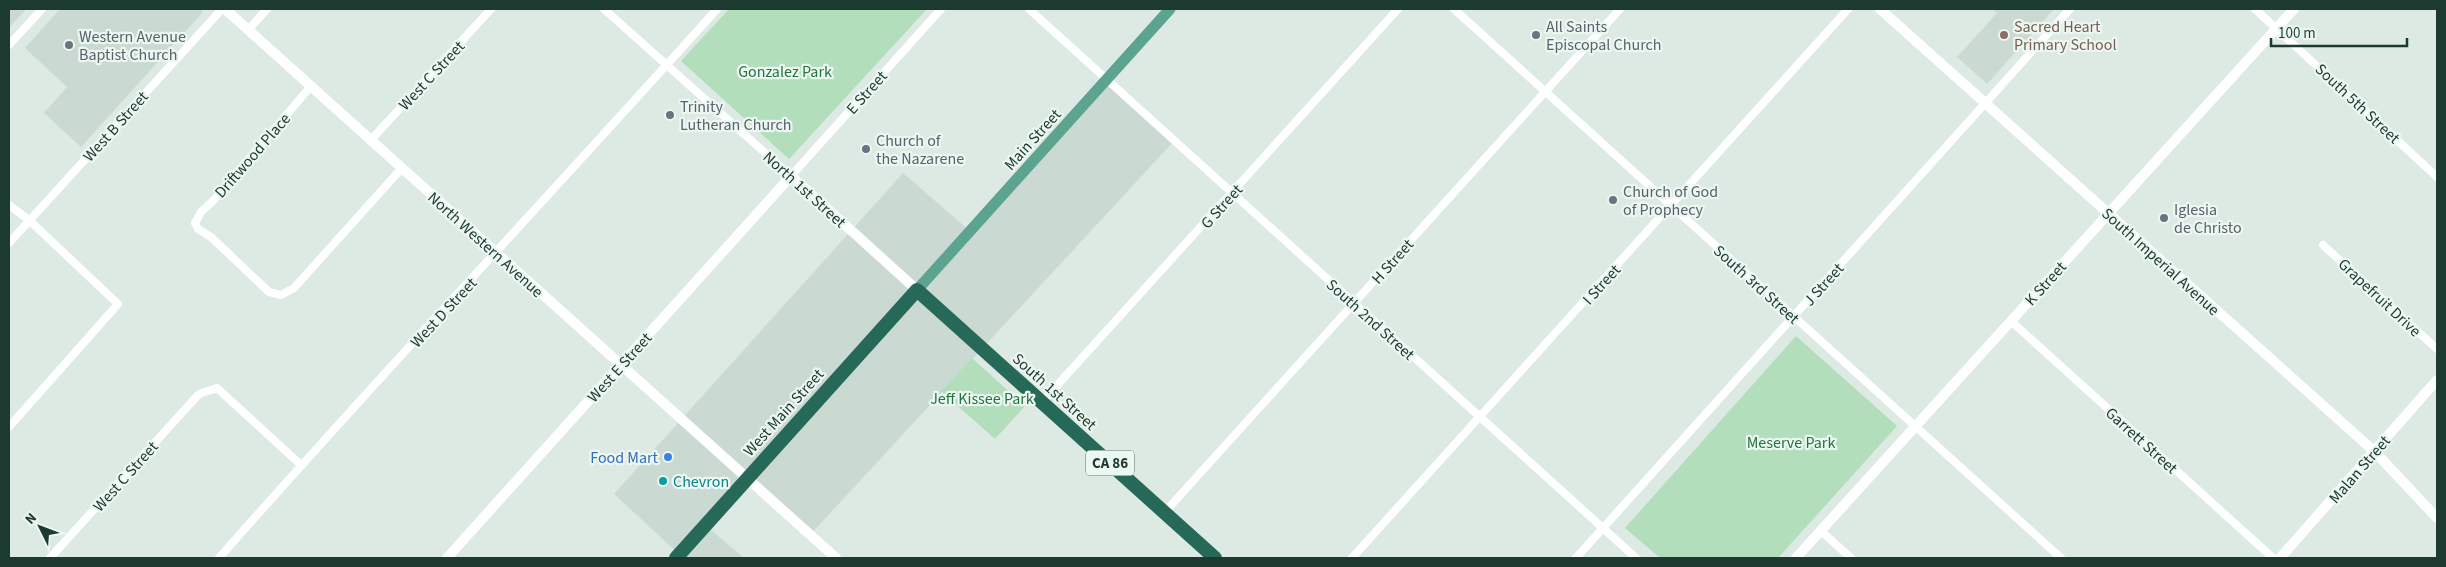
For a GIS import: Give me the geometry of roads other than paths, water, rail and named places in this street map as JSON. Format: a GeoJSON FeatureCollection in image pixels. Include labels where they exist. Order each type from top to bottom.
{"type":"FeatureCollection","features":[{"type":"Feature","properties":{"kind":"highway","name":"South 1st Street"},"geometry":{"type":"LineString","coordinates":[[917,290],[1215,558]]}},
{"type":"Feature","properties":{"kind":"highway","name":"West Main Street"},"geometry":{"type":"LineString","coordinates":[[676,558],[917,290]]}},
{"type":"Feature","properties":{"kind":"main road","name":"Main Street"},"geometry":{"type":"LineString","coordinates":[[917,290],[1170,9]]}},
{"type":"Feature","properties":{"kind":"street"},"geometry":{"type":"LineString","coordinates":[[9,45],[42,9]]}},
{"type":"Feature","properties":{"kind":"street","name":"North Western Avenue"},"geometry":{"type":"LineString","coordinates":[[224,9],[836,558]]}},
{"type":"Feature","properties":{"kind":"street","name":"West B Street"},"geometry":{"type":"LineString","coordinates":[[9,243],[224,9]]}},
{"type":"Feature","properties":{"kind":"street"},"geometry":{"type":"LineString","coordinates":[[248,30],[267,9]]}},
{"type":"Feature","properties":{"kind":"street","name":"West C Street"},"geometry":{"type":"LineString","coordinates":[[370,141],[492,9]]}},
{"type":"Feature","properties":{"kind":"street","name":"North 1st Street"},"geometry":{"type":"LineString","coordinates":[[604,9],[917,290]]}},
{"type":"Feature","properties":{"kind":"street","name":"West D Street"},"geometry":{"type":"LineString","coordinates":[[219,558],[301,465],[496,254],[717,9]]}},
{"type":"Feature","properties":{"kind":"street","name":"E Street"},"geometry":{"type":"LineString","coordinates":[[791,176],[940,9]]}},
{"type":"Feature","properties":{"kind":"street","name":"South 2nd Street"},"geometry":{"type":"LineString","coordinates":[[1029,9],[1636,558]]}},
{"type":"Feature","properties":{"kind":"street","name":"G Street"},"geometry":{"type":"LineString","coordinates":[[1042,402],[1398,9]]}},
{"type":"Feature","properties":{"kind":"street","name":"South 3rd Street"},"geometry":{"type":"LineString","coordinates":[[1454,9],[2061,558]]}},
{"type":"Feature","properties":{"kind":"street","name":"H Street"},"geometry":{"type":"LineString","coordinates":[[1164,513],[1620,9]]}},
{"type":"Feature","properties":{"kind":"street","name":"I Street"},"geometry":{"type":"LineString","coordinates":[[1352,558],[1481,418],[1848,9]]}},
{"type":"Feature","properties":{"kind":"street","name":"South Imperial Avenue"},"geometry":{"type":"LineString","coordinates":[[1880,9],[2375,452],[2437,518]]}},
{"type":"Feature","properties":{"kind":"street","name":"J Street"},"geometry":{"type":"LineString","coordinates":[[1576,558],[2070,9]]}},
{"type":"Feature","properties":{"kind":"street","name":"South 5th Street"},"geometry":{"type":"LineString","coordinates":[[2255,9],[2277,27],[2437,177]]}},
{"type":"Feature","properties":{"kind":"street","name":"K Street"},"geometry":{"type":"LineString","coordinates":[[1796,558],[2294,9]]}},
{"type":"Feature","properties":{"kind":"street","name":"Driftwood Place"},"geometry":{"type":"LineString","coordinates":[[311,86],[213,201],[201,212],[195,223],[198,229],[211,237],[269,292],[281,295],[294,288],[402,169]]}},
{"type":"Feature","properties":{"kind":"street","name":"West E Street"},"geometry":{"type":"LineString","coordinates":[[447,558],[791,176]]}},
{"type":"Feature","properties":{"kind":"street"},"geometry":{"type":"LineString","coordinates":[[9,205],[30,220],[118,304],[9,427]]}},
{"type":"Feature","properties":{"kind":"street","name":"Grapefruit Drive"},"geometry":{"type":"LineString","coordinates":[[2324,245],[2437,349]]}},
{"type":"Feature","properties":{"kind":"street","name":"Garrett Street"},"geometry":{"type":"LineString","coordinates":[[2011,321],[2273,558]]}},
{"type":"Feature","properties":{"kind":"street","name":"Malan Street"},"geometry":{"type":"LineString","coordinates":[[2280,558],[2437,380]]}},
{"type":"Feature","properties":{"kind":"street","name":"West C Street"},"geometry":{"type":"LineString","coordinates":[[50,558],[199,394],[217,388],[301,465]]}},
{"type":"Feature","properties":{"kind":"street"},"geometry":{"type":"LineString","coordinates":[[1821,531],[1851,558]]}},
{"type":"Feature","properties":{"kind":"place","name":"All Saints Episcopal Church"},"geometry":{"type":"Point","coordinates":[1536,35]}},
{"type":"Feature","properties":{"kind":"place","name":"Sacred Heart Primary School"},"geometry":{"type":"Point","coordinates":[2004,35]}},
{"type":"Feature","properties":{"kind":"place","name":"Western Avenue Baptist Church"},"geometry":{"type":"Point","coordinates":[69,45]}},
{"type":"Feature","properties":{"kind":"place","name":"Trinity Lutheran Church"},"geometry":{"type":"Point","coordinates":[670,115]}},
{"type":"Feature","properties":{"kind":"place","name":"Church of the Nazarene"},"geometry":{"type":"Point","coordinates":[866,149]}},
{"type":"Feature","properties":{"kind":"place","name":"Church of God of Prophecy"},"geometry":{"type":"Point","coordinates":[1613,200]}},
{"type":"Feature","properties":{"kind":"place","name":"Iglesia de Christo"},"geometry":{"type":"Point","coordinates":[2164,218]}},
{"type":"Feature","properties":{"kind":"place","name":"Food Mart"},"geometry":{"type":"Point","coordinates":[668,457]}},
{"type":"Feature","properties":{"kind":"place","name":"Chevron"},"geometry":{"type":"Point","coordinates":[663,481]}},
{"type":"Feature","properties":{"kind":"park label","name":"Gonzalez Park"},"geometry":{"type":"Point","coordinates":[785,71]}},
{"type":"Feature","properties":{"kind":"park label","name":"Jeff Kissee Park"},"geometry":{"type":"Point","coordinates":[982,398]}},
{"type":"Feature","properties":{"kind":"park label","name":"Meserve Park"},"geometry":{"type":"Point","coordinates":[1791,442]}}]}
